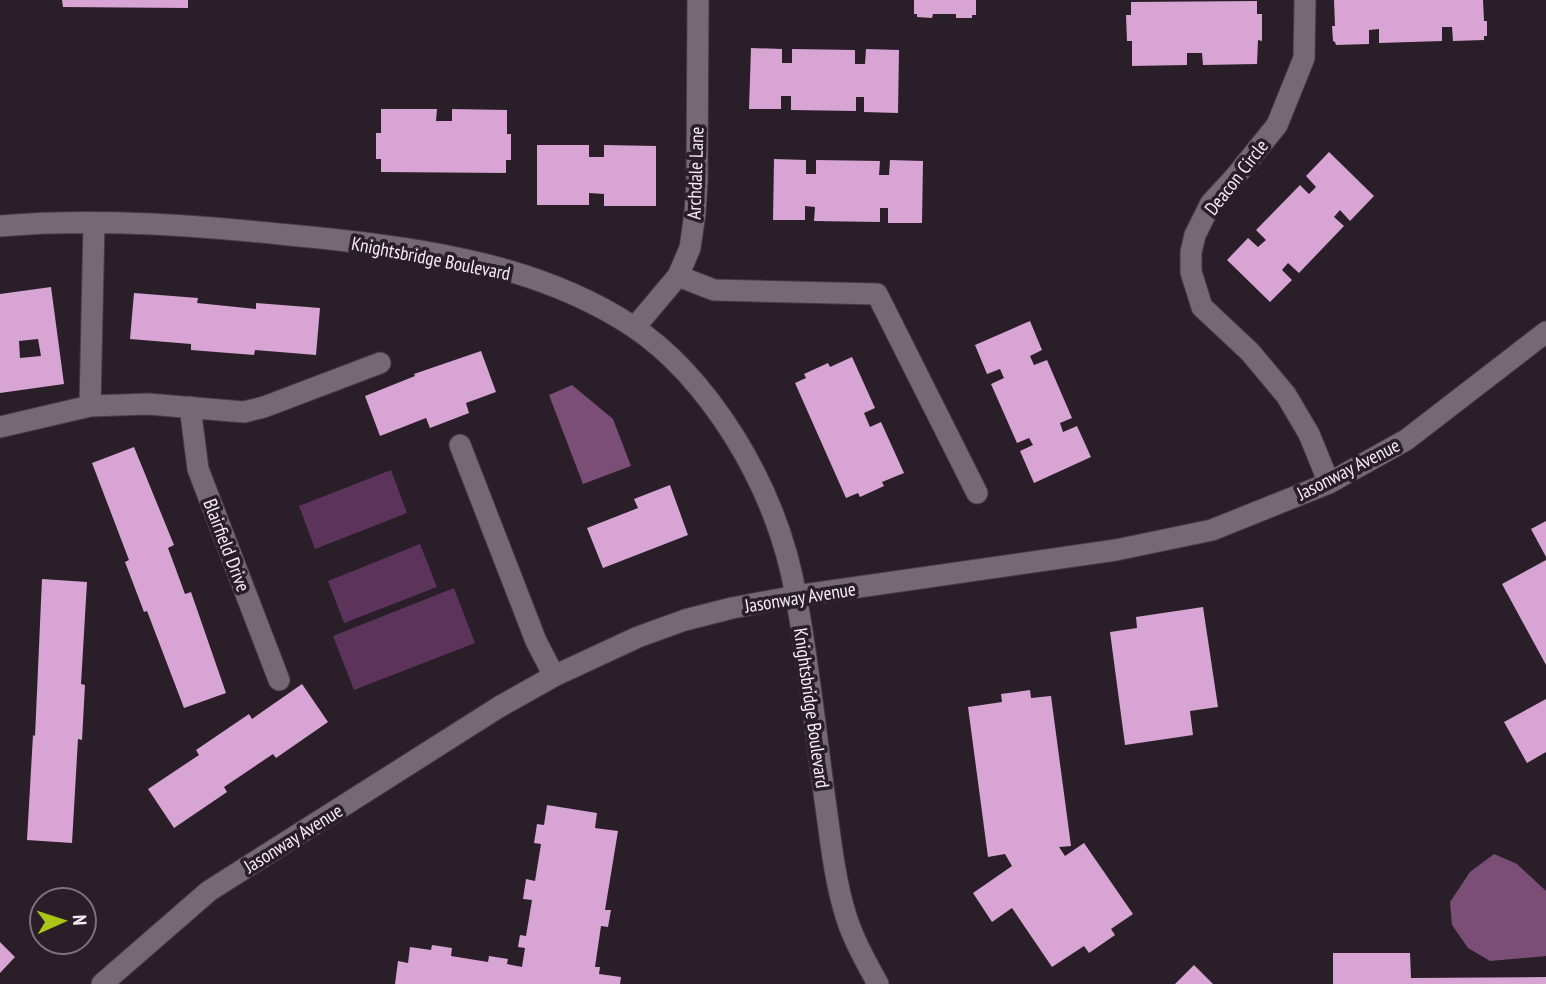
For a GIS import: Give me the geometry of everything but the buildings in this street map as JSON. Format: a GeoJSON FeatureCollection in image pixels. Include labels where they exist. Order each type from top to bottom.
{"type":"FeatureCollection","features":[{"type":"Feature","properties":{"kind":"street","name":"Archdale Lane"},"geometry":{"type":"LineString","coordinates":[[635,327],[678,276],[690,248],[695,213],[698,0]]}},
{"type":"Feature","properties":{"kind":"street","name":"Deacon Circle"},"geometry":{"type":"LineString","coordinates":[[1305,0],[1304,58],[1277,125],[1236,177],[1211,203],[1195,235],[1191,252],[1191,272],[1202,307],[1250,352],[1286,395],[1309,434],[1329,483]]}},
{"type":"Feature","properties":{"kind":"street"},"geometry":{"type":"LineString","coordinates":[[90,406],[94,223]]}},
{"type":"Feature","properties":{"kind":"street","name":"Knightsbridge Boulevard"},"geometry":{"type":"LineString","coordinates":[[0,226],[94,223],[231,229],[413,250],[528,277],[599,306],[635,327],[698,387],[724,420],[765,492],[784,540],[796,596],[834,862],[846,916],[878,984]]}},
{"type":"Feature","properties":{"kind":"street"},"geometry":{"type":"LineString","coordinates":[[678,276],[714,290],[877,294],[977,493]]}},
{"type":"Feature","properties":{"kind":"street","name":"Jasonway Avenue"},"geometry":{"type":"LineString","coordinates":[[102,984],[209,891],[499,707],[554,676],[638,637],[685,620],[796,596],[1116,550],[1212,530],[1329,483],[1406,440],[1546,332]]}},
{"type":"Feature","properties":{"kind":"street"},"geometry":{"type":"LineString","coordinates":[[0,427],[90,406],[148,404],[244,412],[380,363]]}},
{"type":"Feature","properties":{"kind":"street","name":"Blairfield Drive"},"geometry":{"type":"LineString","coordinates":[[190,407],[198,469],[279,680]]}},
{"type":"Feature","properties":{"kind":"street"},"geometry":{"type":"LineString","coordinates":[[460,445],[536,641],[554,676]]}},
{"type":"Feature","properties":{"kind":"shaded area"},"geometry":{"type":"Polygon","coordinates":[[[572,385],[613,419],[631,466],[583,484],[549,395],[572,385]]]}},
{"type":"Feature","properties":{"kind":"shaded area"},"geometry":{"type":"Polygon","coordinates":[[[391,470],[407,513],[315,549],[299,506],[391,470]]]}},
{"type":"Feature","properties":{"kind":"shaded area"},"geometry":{"type":"Polygon","coordinates":[[[420,544],[437,587],[344,623],[328,581],[420,544]]]}},
{"type":"Feature","properties":{"kind":"shaded area"},"geometry":{"type":"Polygon","coordinates":[[[454,588],[475,643],[354,690],[333,636],[454,588]]]}},
{"type":"Feature","properties":{"kind":"shaded area"},"geometry":{"type":"Polygon","coordinates":[[[1494,854],[1517,864],[1546,891],[1546,956],[1490,961],[1468,948],[1452,925],[1450,902],[1470,872],[1494,854]]]}}]}
